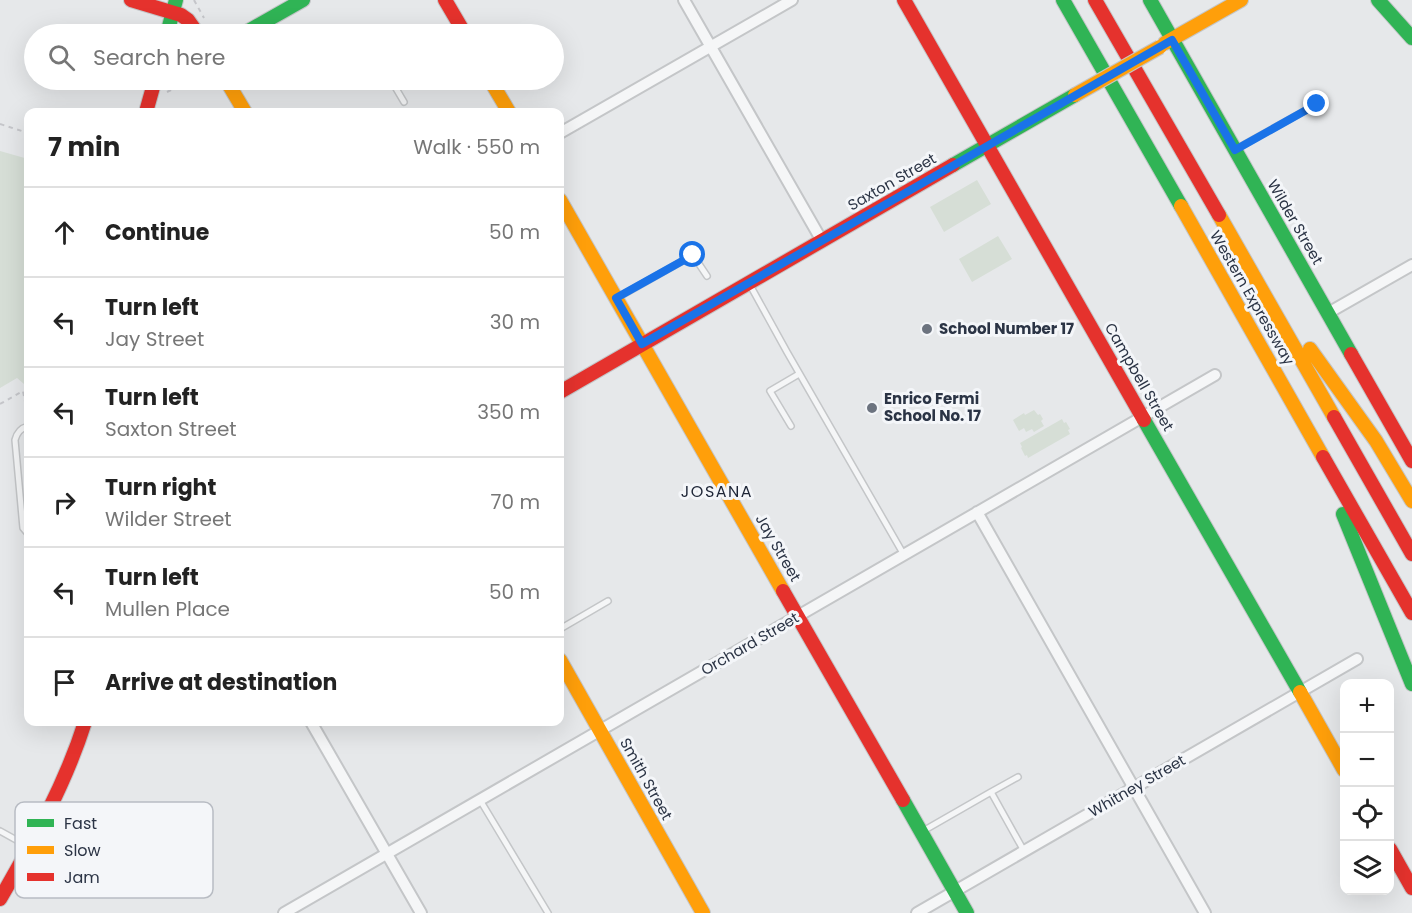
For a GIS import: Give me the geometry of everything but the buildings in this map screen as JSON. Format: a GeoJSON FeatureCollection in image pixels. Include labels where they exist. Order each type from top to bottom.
{"type":"FeatureCollection","features":[{"type":"Feature","properties":{"kind":"main road"},"geometry":{"type":"LineString","coordinates":[[131,0],[175,6],[191,24]]}},
{"type":"Feature","properties":{"kind":"main road"},"geometry":{"type":"LineString","coordinates":[[261,24],[303,0]]}},
{"type":"Feature","properties":{"kind":"main road"},"geometry":{"type":"LineString","coordinates":[[445,0],[456,24]]}},
{"type":"Feature","properties":{"kind":"main road","name":"Campbell Street"},"geometry":{"type":"LineString","coordinates":[[904,0],[1340,763]]}},
{"type":"Feature","properties":{"kind":"main road","name":"Western Expressway"},"geometry":{"type":"LineString","coordinates":[[1063,0],[1412,613]]}},
{"type":"Feature","properties":{"kind":"main road","name":"Western Expressway"},"geometry":{"type":"LineString","coordinates":[[1095,0],[1412,554]]}},
{"type":"Feature","properties":{"kind":"main road","name":"Wilder Street"},"geometry":{"type":"LineString","coordinates":[[1150,0],[1166,43],[1235,150],[1412,461]]}},
{"type":"Feature","properties":{"kind":"main road","name":"Saxton Street"},"geometry":{"type":"LineString","coordinates":[[564,390],[1241,0]]}},
{"type":"Feature","properties":{"kind":"main road"},"geometry":{"type":"LineString","coordinates":[[1378,0],[1412,38]]}},
{"type":"Feature","properties":{"kind":"main road"},"geometry":{"type":"LineString","coordinates":[[170,24],[175,6]]}},
{"type":"Feature","properties":{"kind":"main road"},"geometry":{"type":"LineString","coordinates":[[147,108],[152,90]]}},
{"type":"Feature","properties":{"kind":"main road"},"geometry":{"type":"LineString","coordinates":[[232,90],[243,108]]}},
{"type":"Feature","properties":{"kind":"main road"},"geometry":{"type":"LineString","coordinates":[[496,90],[507,108]]}},
{"type":"Feature","properties":{"kind":"main road","name":"Jay Street"},"geometry":{"type":"LineString","coordinates":[[564,207],[967,913]]}},
{"type":"Feature","properties":{"kind":"main road"},"geometry":{"type":"LineString","coordinates":[[1265,294],[1303,339],[1372,436],[1412,501]]}},
{"type":"Feature","properties":{"kind":"main road"},"geometry":{"type":"LineString","coordinates":[[1285,389],[1349,526],[1412,684]]}},
{"type":"Feature","properties":{"kind":"main road","name":"Smith Street"},"geometry":{"type":"LineString","coordinates":[[564,667],[703,913]]}},
{"type":"Feature","properties":{"kind":"main road"},"geometry":{"type":"LineString","coordinates":[[53,802],[75,755],[84,726]]}},
{"type":"Feature","properties":{"kind":"main road"},"geometry":{"type":"LineString","coordinates":[[1394,857],[1412,888]]}},
{"type":"Feature","properties":{"kind":"main road"},"geometry":{"type":"LineString","coordinates":[[0,899],[15,874]]}},
{"type":"Feature","properties":{"kind":"street"},"geometry":{"type":"LineString","coordinates":[[684,0],[822,241]]}},
{"type":"Feature","properties":{"kind":"street"},"geometry":{"type":"LineString","coordinates":[[564,131],[792,0]]}},
{"type":"Feature","properties":{"kind":"street"},"geometry":{"type":"LineString","coordinates":[[1328,314],[1412,265]]}},
{"type":"Feature","properties":{"kind":"street","name":"Orchard Street"},"geometry":{"type":"LineString","coordinates":[[292,911],[1215,375]]}},
{"type":"Feature","properties":{"kind":"street"},"geometry":{"type":"LineString","coordinates":[[977,513],[1206,913]]}},
{"type":"Feature","properties":{"kind":"street","name":"Whitney Street"},"geometry":{"type":"LineString","coordinates":[[917,913],[1357,659]]}},
{"type":"Feature","properties":{"kind":"street"},"geometry":{"type":"LineString","coordinates":[[313,726],[421,913]]}},
{"type":"Feature","properties":{"kind":"lane"},"geometry":{"type":"LineString","coordinates":[[397,90],[404,102]]}},
{"type":"Feature","properties":{"kind":"lane"},"geometry":{"type":"LineString","coordinates":[[1235,150],[1317,104]]}},
{"type":"Feature","properties":{"kind":"lane"},"geometry":{"type":"LineString","coordinates":[[616,298],[693,255],[707,276]]}},
{"type":"Feature","properties":{"kind":"lane"},"geometry":{"type":"LineString","coordinates":[[749,283],[904,555]]}},
{"type":"Feature","properties":{"kind":"lane"},"geometry":{"type":"LineString","coordinates":[[791,426],[770,391],[799,374]]}},
{"type":"Feature","properties":{"kind":"lane"},"geometry":{"type":"LineString","coordinates":[[24,428],[17,434],[15,440],[24,529]]}},
{"type":"Feature","properties":{"kind":"lane"},"geometry":{"type":"LineString","coordinates":[[564,627],[608,601]]}},
{"type":"Feature","properties":{"kind":"lane"},"geometry":{"type":"LineString","coordinates":[[921,832],[1018,777]]}},
{"type":"Feature","properties":{"kind":"lane"},"geometry":{"type":"LineString","coordinates":[[991,792],[1024,851]]}},
{"type":"Feature","properties":{"kind":"lane"},"geometry":{"type":"LineString","coordinates":[[480,800],[548,913]]}},
{"type":"Feature","properties":{"kind":"lane"},"geometry":{"type":"LineString","coordinates":[[0,831],[15,840]]}},
{"type":"Feature","properties":{"kind":"path"},"geometry":{"type":"LineString","coordinates":[[166,92],[170,90]]}},
{"type":"Feature","properties":{"kind":"path"},"geometry":{"type":"LineString","coordinates":[[0,124],[24,132]]}},
{"type":"Feature","properties":{"kind":"path"},"geometry":{"type":"LineString","coordinates":[[0,404],[23,391],[24,395]]}},
{"type":"Feature","properties":{"kind":"shaded area"},"geometry":{"type":"Polygon","coordinates":[[[0,151],[24,158],[24,384],[17,378],[0,388],[0,151]]]}},
{"type":"Feature","properties":{"kind":"shaded area"},"geometry":{"type":"Polygon","coordinates":[[[977,180],[991,204],[944,232],[930,207],[977,180]]]}},
{"type":"Feature","properties":{"kind":"shaded area"},"geometry":{"type":"Polygon","coordinates":[[[998,236],[1012,259],[972,282],[959,259],[998,236]]]}},
{"type":"Feature","properties":{"kind":"shaded area"},"geometry":{"type":"Polygon","coordinates":[[[1034,410],[1038,415],[1040,414],[1044,426],[1034,432],[1032,429],[1026,432],[1024,428],[1019,431],[1013,420],[1034,410]]]}},
{"type":"Feature","properties":{"kind":"shaded area"},"geometry":{"type":"Polygon","coordinates":[[[1062,419],[1070,429],[1068,430],[1070,434],[1028,458],[1027,455],[1025,456],[1020,443],[1062,419]]]}},
{"type":"Feature","properties":{"kind":"traffic: fast"},"geometry":{"type":"LineString","coordinates":[[170,24],[176,0]]}},
{"type":"Feature","properties":{"kind":"traffic: fast"},"geometry":{"type":"LineString","coordinates":[[261,24],[303,0]]}},
{"type":"Feature","properties":{"kind":"traffic: fast"},"geometry":{"type":"LineString","coordinates":[[1063,0],[1181,206]]}},
{"type":"Feature","properties":{"kind":"traffic: fast"},"geometry":{"type":"LineString","coordinates":[[1150,0],[1351,354]]}},
{"type":"Feature","properties":{"kind":"traffic: fast"},"geometry":{"type":"LineString","coordinates":[[1378,0],[1412,38]]}},
{"type":"Feature","properties":{"kind":"traffic: fast"},"geometry":{"type":"LineString","coordinates":[[953,165],[1075,95]]}},
{"type":"Feature","properties":{"kind":"traffic: fast"},"geometry":{"type":"LineString","coordinates":[[1144,420],[1300,692]]}},
{"type":"Feature","properties":{"kind":"traffic: fast"},"geometry":{"type":"LineString","coordinates":[[1343,514],[1412,684]]}},
{"type":"Feature","properties":{"kind":"traffic: fast"},"geometry":{"type":"LineString","coordinates":[[903,800],[967,913]]}},
{"type":"Feature","properties":{"kind":"traffic: slow"},"geometry":{"type":"LineString","coordinates":[[1165,43],[1241,0]]}},
{"type":"Feature","properties":{"kind":"traffic: slow"},"geometry":{"type":"LineString","coordinates":[[1075,95],[1160,47]]}},
{"type":"Feature","properties":{"kind":"traffic: slow"},"geometry":{"type":"LineString","coordinates":[[232,90],[243,108]]}},
{"type":"Feature","properties":{"kind":"traffic: slow"},"geometry":{"type":"LineString","coordinates":[[496,90],[507,108]]}},
{"type":"Feature","properties":{"kind":"traffic: slow"},"geometry":{"type":"LineString","coordinates":[[1181,206],[1323,457]]}},
{"type":"Feature","properties":{"kind":"traffic: slow"},"geometry":{"type":"LineString","coordinates":[[564,207],[783,591]]}},
{"type":"Feature","properties":{"kind":"traffic: slow"},"geometry":{"type":"LineString","coordinates":[[1219,215],[1334,417]]}},
{"type":"Feature","properties":{"kind":"traffic: slow"},"geometry":{"type":"LineString","coordinates":[[1310,349],[1376,441],[1412,501]]}},
{"type":"Feature","properties":{"kind":"traffic: slow"},"geometry":{"type":"LineString","coordinates":[[564,667],[703,913]]}},
{"type":"Feature","properties":{"kind":"traffic: slow"},"geometry":{"type":"LineString","coordinates":[[1300,692],[1340,763]]}},
{"type":"Feature","properties":{"kind":"traffic: jam"},"geometry":{"type":"LineString","coordinates":[[131,0],[181,15],[191,24]]}},
{"type":"Feature","properties":{"kind":"traffic: jam"},"geometry":{"type":"LineString","coordinates":[[445,0],[459,24]]}},
{"type":"Feature","properties":{"kind":"traffic: jam"},"geometry":{"type":"LineString","coordinates":[[904,0],[1144,420]]}},
{"type":"Feature","properties":{"kind":"traffic: jam"},"geometry":{"type":"LineString","coordinates":[[1095,0],[1219,215]]}},
{"type":"Feature","properties":{"kind":"traffic: jam"},"geometry":{"type":"LineString","coordinates":[[147,108],[152,90]]}},
{"type":"Feature","properties":{"kind":"traffic: jam"},"geometry":{"type":"LineString","coordinates":[[564,390],[953,165]]}},
{"type":"Feature","properties":{"kind":"traffic: jam"},"geometry":{"type":"LineString","coordinates":[[1351,354],[1412,461]]}},
{"type":"Feature","properties":{"kind":"traffic: jam"},"geometry":{"type":"LineString","coordinates":[[1334,417],[1412,554]]}},
{"type":"Feature","properties":{"kind":"traffic: jam"},"geometry":{"type":"LineString","coordinates":[[1323,457],[1412,613]]}},
{"type":"Feature","properties":{"kind":"traffic: jam"},"geometry":{"type":"LineString","coordinates":[[783,591],[903,800]]}},
{"type":"Feature","properties":{"kind":"traffic: jam"},"geometry":{"type":"LineString","coordinates":[[52,802],[84,726]]}},
{"type":"Feature","properties":{"kind":"traffic: jam"},"geometry":{"type":"LineString","coordinates":[[1394,856],[1412,888]]}},
{"type":"Feature","properties":{"kind":"traffic: jam"},"geometry":{"type":"LineString","coordinates":[[0,899],[15,872]]}},
{"type":"Feature","properties":{"kind":"place","name":"School Number 17"},"geometry":{"type":"Point","coordinates":[927,329]}},
{"type":"Feature","properties":{"kind":"place","name":"Enrico Fermi School No. 17"},"geometry":{"type":"Point","coordinates":[872,408]}},
{"type":"Feature","properties":{"kind":"district","name":"JOSANA"},"geometry":{"type":"Point","coordinates":[717,491]}},
{"type":"Feature","properties":{"kind":"route"},"geometry":{"type":"LineString","coordinates":[[693,255],[616,298],[642,344],[1172,40],[1235,150],[1317,104]]}}]}
